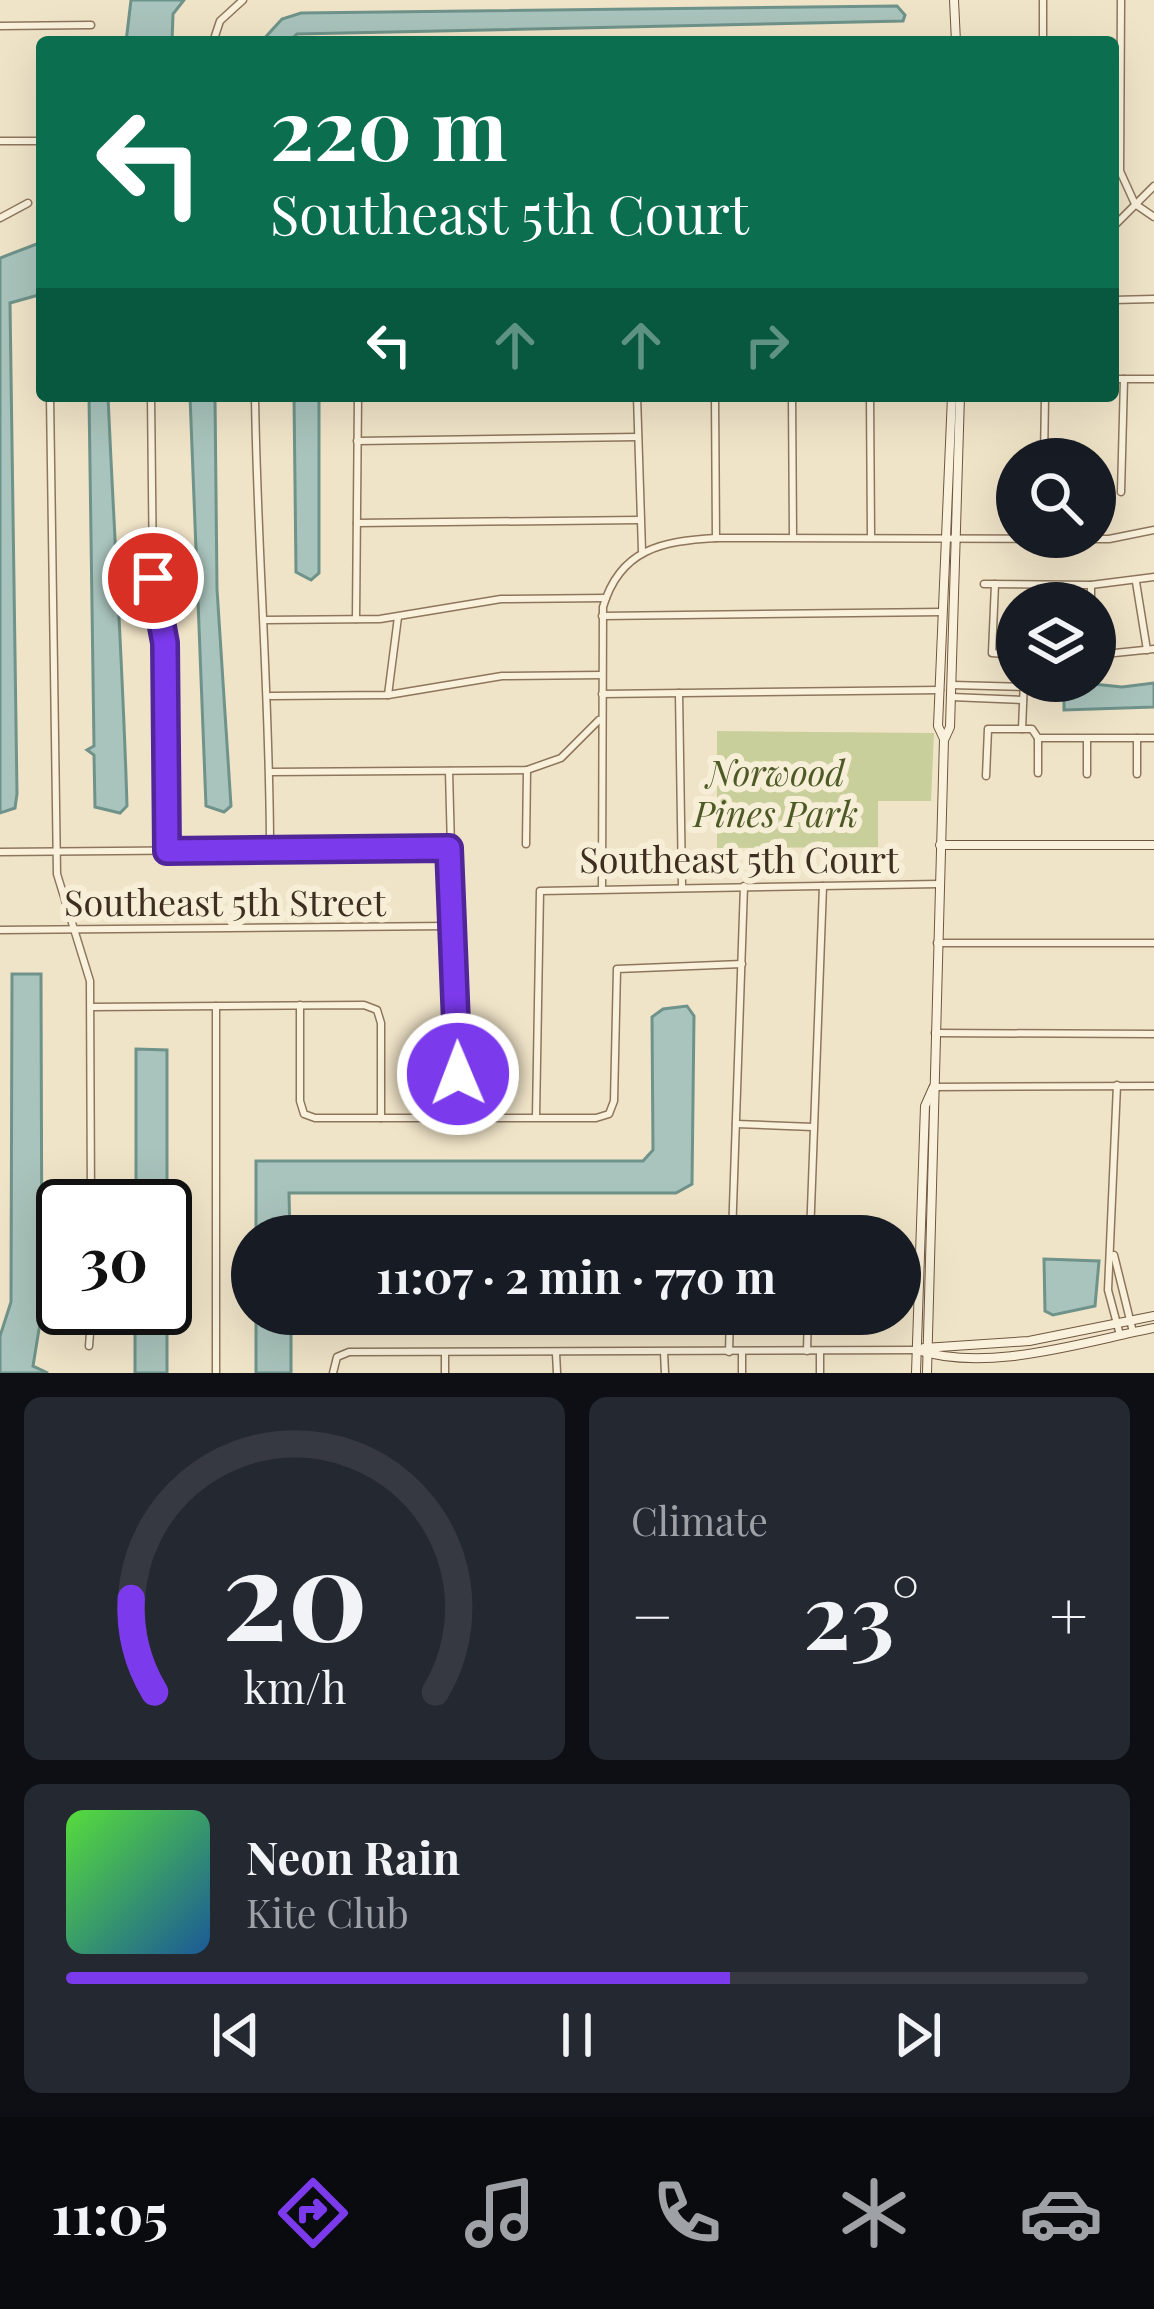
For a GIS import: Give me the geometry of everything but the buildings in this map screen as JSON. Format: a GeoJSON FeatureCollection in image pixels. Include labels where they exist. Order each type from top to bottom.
{"type":"FeatureCollection","features":[{"type":"Feature","properties":{"kind":"street"},"geometry":{"type":"LineString","coordinates":[[215,36],[220,21],[243,0]]}},
{"type":"Feature","properties":{"kind":"street"},"geometry":{"type":"LineString","coordinates":[[953,0],[954,36]]}},
{"type":"Feature","properties":{"kind":"street"},"geometry":{"type":"LineString","coordinates":[[1042,0],[1043,36]]}},
{"type":"Feature","properties":{"kind":"street"},"geometry":{"type":"LineString","coordinates":[[1121,0],[1120,171],[1135,204],[1154,217]]}},
{"type":"Feature","properties":{"kind":"street"},"geometry":{"type":"LineString","coordinates":[[0,26],[91,25]]}},
{"type":"Feature","properties":{"kind":"street"},"geometry":{"type":"LineString","coordinates":[[0,141],[36,141]]}},
{"type":"Feature","properties":{"kind":"street"},"geometry":{"type":"LineString","coordinates":[[1119,221],[1154,186]]}},
{"type":"Feature","properties":{"kind":"street"},"geometry":{"type":"LineString","coordinates":[[0,218],[28,203]]}},
{"type":"Feature","properties":{"kind":"street"},"geometry":{"type":"LineString","coordinates":[[1119,300],[1154,299]]}},
{"type":"Feature","properties":{"kind":"street"},"geometry":{"type":"LineString","coordinates":[[1119,380],[1154,379]]}},
{"type":"Feature","properties":{"kind":"street"},"geometry":{"type":"LineString","coordinates":[[1121,492],[1124,380]]}},
{"type":"Feature","properties":{"kind":"street"},"geometry":{"type":"LineString","coordinates":[[50,402],[56,852],[59,886],[86,960],[91,1007],[92,1179]]}},
{"type":"Feature","properties":{"kind":"street"},"geometry":{"type":"LineString","coordinates":[[151,402],[153,578],[165,643],[167,851]]}},
{"type":"Feature","properties":{"kind":"street"},"geometry":{"type":"LineString","coordinates":[[255,402],[258,578],[270,696],[270,850]]}},
{"type":"Feature","properties":{"kind":"street"},"geometry":{"type":"LineString","coordinates":[[356,619],[358,402]]}},
{"type":"Feature","properties":{"kind":"street"},"geometry":{"type":"LineString","coordinates":[[637,402],[642,551]]}},
{"type":"Feature","properties":{"kind":"street"},"geometry":{"type":"LineString","coordinates":[[715,402],[716,538]]}},
{"type":"Feature","properties":{"kind":"street"},"geometry":{"type":"LineString","coordinates":[[792,402],[793,536]]}},
{"type":"Feature","properties":{"kind":"street"},"geometry":{"type":"LineString","coordinates":[[869,402],[871,535]]}},
{"type":"Feature","properties":{"kind":"street"},"geometry":{"type":"LineString","coordinates":[[944,740],[938,726],[956,402]]}},
{"type":"Feature","properties":{"kind":"street"},"geometry":{"type":"LineString","coordinates":[[928,1373],[940,845],[944,740],[952,697],[957,538],[956,402]]}},
{"type":"Feature","properties":{"kind":"street"},"geometry":{"type":"LineString","coordinates":[[1044,438],[1045,402]]}},
{"type":"Feature","properties":{"kind":"street"},"geometry":{"type":"LineString","coordinates":[[357,441],[638,437]]}},
{"type":"Feature","properties":{"kind":"street"},"geometry":{"type":"LineString","coordinates":[[357,523],[639,520]]}},
{"type":"Feature","properties":{"kind":"street"},"geometry":{"type":"LineString","coordinates":[[602,886],[598,720],[602,616],[620,569],[642,551],[676,540],[716,538],[1109,539],[1154,530]]}},
{"type":"Feature","properties":{"kind":"street"},"geometry":{"type":"LineString","coordinates":[[1116,583],[1154,577]]}},
{"type":"Feature","properties":{"kind":"street"},"geometry":{"type":"LineString","coordinates":[[1116,653],[1150,650],[1136,582]]}},
{"type":"Feature","properties":{"kind":"street"},"geometry":{"type":"LineString","coordinates":[[984,584],[995,584],[992,653],[996,653]]}},
{"type":"Feature","properties":{"kind":"street"},"geometry":{"type":"LineString","coordinates":[[265,620],[398,617],[501,598],[606,598]]}},
{"type":"Feature","properties":{"kind":"street"},"geometry":{"type":"LineString","coordinates":[[602,616],[942,612]]}},
{"type":"Feature","properties":{"kind":"street"},"geometry":{"type":"LineString","coordinates":[[388,695],[398,617]]}},
{"type":"Feature","properties":{"kind":"street"},"geometry":{"type":"LineString","coordinates":[[270,696],[388,695],[502,676],[602,675]]}},
{"type":"Feature","properties":{"kind":"street"},"geometry":{"type":"LineString","coordinates":[[952,685],[996,684]]}},
{"type":"Feature","properties":{"kind":"street"},"geometry":{"type":"LineString","coordinates":[[602,694],[940,690]]}},
{"type":"Feature","properties":{"kind":"street"},"geometry":{"type":"LineString","coordinates":[[679,693],[682,885]]}},
{"type":"Feature","properties":{"kind":"street"},"geometry":{"type":"LineString","coordinates":[[952,697],[996,699]]}},
{"type":"Feature","properties":{"kind":"street"},"geometry":{"type":"LineString","coordinates":[[1022,729],[1023,702]]}},
{"type":"Feature","properties":{"kind":"street"},"geometry":{"type":"LineString","coordinates":[[270,772],[526,770],[561,758],[598,720]]}},
{"type":"Feature","properties":{"kind":"street"},"geometry":{"type":"LineString","coordinates":[[986,776],[988,729],[1032,729],[1038,738],[1038,773]]}},
{"type":"Feature","properties":{"kind":"street"},"geometry":{"type":"LineString","coordinates":[[1038,738],[1154,738]]}},
{"type":"Feature","properties":{"kind":"street"},"geometry":{"type":"LineString","coordinates":[[1137,738],[1137,774]]}},
{"type":"Feature","properties":{"kind":"street"},"geometry":{"type":"LineString","coordinates":[[1087,739],[1087,774]]}},
{"type":"Feature","properties":{"kind":"street"},"geometry":{"type":"LineString","coordinates":[[526,770],[526,844]]}},
{"type":"Feature","properties":{"kind":"street"},"geometry":{"type":"LineString","coordinates":[[449,771],[458,1118]]}},
{"type":"Feature","properties":{"kind":"street"},"geometry":{"type":"LineString","coordinates":[[940,845],[1154,845]]}},
{"type":"Feature","properties":{"kind":"street"},"geometry":{"type":"LineString","coordinates":[[0,852],[449,848]]}},
{"type":"Feature","properties":{"kind":"street"},"geometry":{"type":"LineString","coordinates":[[811,1215],[823,884]]}},
{"type":"Feature","properties":{"kind":"street","name":"Southeast 5th Court"},"geometry":{"type":"LineString","coordinates":[[536,1118],[540,891],[602,886],[939,884]]}},
{"type":"Feature","properties":{"kind":"street"},"geometry":{"type":"LineString","coordinates":[[733,1215],[744,885]]}},
{"type":"Feature","properties":{"kind":"street","name":"Southeast 5th Street"},"geometry":{"type":"LineString","coordinates":[[0,929],[450,926]]}},
{"type":"Feature","properties":{"kind":"street"},"geometry":{"type":"LineString","coordinates":[[937,943],[1154,943]]}},
{"type":"Feature","properties":{"kind":"street"},"geometry":{"type":"LineString","coordinates":[[300,1005],[304,1114],[536,1118],[608,1114],[614,1101],[617,969],[742,964]]}},
{"type":"Feature","properties":{"kind":"street"},"geometry":{"type":"LineString","coordinates":[[91,1007],[364,1005],[377,1010],[381,1118]]}},
{"type":"Feature","properties":{"kind":"street"},"geometry":{"type":"LineString","coordinates":[[216,1006],[216,1373]]}},
{"type":"Feature","properties":{"kind":"street"},"geometry":{"type":"LineString","coordinates":[[934,1033],[1154,1034]]}},
{"type":"Feature","properties":{"kind":"street"},"geometry":{"type":"LineString","coordinates":[[1117,1085],[1108,1290],[1120,1335]]}},
{"type":"Feature","properties":{"kind":"street"},"geometry":{"type":"LineString","coordinates":[[933,1087],[1154,1086]]}},
{"type":"Feature","properties":{"kind":"street"},"geometry":{"type":"LineString","coordinates":[[916,1373],[925,1106],[933,1087]]}},
{"type":"Feature","properties":{"kind":"street"},"geometry":{"type":"LineString","coordinates":[[736,1124],[813,1126]]}},
{"type":"Feature","properties":{"kind":"street"},"geometry":{"type":"LineString","coordinates":[[1113,1252],[1133,1332]]}},
{"type":"Feature","properties":{"kind":"street"},"geometry":{"type":"LineString","coordinates":[[928,1351],[1010,1343],[1154,1316]]}},
{"type":"Feature","properties":{"kind":"street"},"geometry":{"type":"LineString","coordinates":[[333,1373],[338,1357],[349,1352],[916,1350],[1011,1355],[1154,1328]]}},
{"type":"Feature","properties":{"kind":"street"},"geometry":{"type":"LineString","coordinates":[[89,1346],[90,1335]]}},
{"type":"Feature","properties":{"kind":"street"},"geometry":{"type":"LineString","coordinates":[[729,1335],[729,1352]]}},
{"type":"Feature","properties":{"kind":"street"},"geometry":{"type":"LineString","coordinates":[[807,1335],[807,1351]]}},
{"type":"Feature","properties":{"kind":"street"},"geometry":{"type":"LineString","coordinates":[[820,1351],[820,1373]]}},
{"type":"Feature","properties":{"kind":"street"},"geometry":{"type":"LineString","coordinates":[[445,1352],[445,1373]]}},
{"type":"Feature","properties":{"kind":"street"},"geometry":{"type":"LineString","coordinates":[[556,1352],[557,1373]]}},
{"type":"Feature","properties":{"kind":"street"},"geometry":{"type":"LineString","coordinates":[[664,1352],[664,1373]]}},
{"type":"Feature","properties":{"kind":"street"},"geometry":{"type":"LineString","coordinates":[[742,1352],[742,1373]]}},
{"type":"Feature","properties":{"kind":"green space","name":"Norwood Pines Park"},"geometry":{"type":"Polygon","coordinates":[[[717,731],[934,733],[931,801],[878,801],[878,847],[717,848],[717,731]]]}},
{"type":"Feature","properties":{"kind":"water"},"geometry":{"type":"Polygon","coordinates":[[[131,0],[184,0],[173,14],[172,36],[127,36],[131,0]]]}},
{"type":"Feature","properties":{"kind":"water"},"geometry":{"type":"Polygon","coordinates":[[[897,6],[905,15],[903,21],[266,36],[282,19],[301,13],[897,6]]]}},
{"type":"Feature","properties":{"kind":"water"},"geometry":{"type":"Polygon","coordinates":[[[36,244],[36,296],[10,303],[17,794],[15,808],[0,813],[0,258],[36,244]]]}},
{"type":"Feature","properties":{"kind":"water"},"geometry":{"type":"Polygon","coordinates":[[[89,402],[108,402],[127,806],[120,813],[95,807],[94,755],[87,750],[94,746],[89,402]]]}},
{"type":"Feature","properties":{"kind":"water"},"geometry":{"type":"Polygon","coordinates":[[[190,402],[215,402],[217,589],[231,806],[224,812],[206,806],[190,402]]]}},
{"type":"Feature","properties":{"kind":"water"},"geometry":{"type":"Polygon","coordinates":[[[294,402],[319,402],[319,573],[311,580],[296,572],[294,402]]]}},
{"type":"Feature","properties":{"kind":"water"},"geometry":{"type":"Polygon","coordinates":[[[1154,683],[1154,707],[1064,710],[1064,702],[1116,702],[1116,686],[1154,683]]]}},
{"type":"Feature","properties":{"kind":"water"},"geometry":{"type":"Polygon","coordinates":[[[12,974],[41,974],[42,1179],[36,1179],[38,1335],[33,1366],[48,1373],[0,1373],[0,1336],[11,1302],[12,974]]]}},
{"type":"Feature","properties":{"kind":"water"},"geometry":{"type":"Polygon","coordinates":[[[687,1006],[694,1016],[692,1184],[676,1193],[289,1193],[290,1215],[256,1215],[256,1161],[643,1161],[653,1150],[652,1017],[663,1009],[687,1006]]]}},
{"type":"Feature","properties":{"kind":"water"},"geometry":{"type":"Polygon","coordinates":[[[136,1049],[167,1050],[167,1179],[136,1179],[136,1049]]]}},
{"type":"Feature","properties":{"kind":"water"},"geometry":{"type":"Polygon","coordinates":[[[1044,1259],[1099,1261],[1095,1306],[1053,1315],[1045,1311],[1044,1259]]]}},
{"type":"Feature","properties":{"kind":"water"},"geometry":{"type":"Polygon","coordinates":[[[135,1335],[167,1335],[167,1373],[135,1373],[135,1335]]]}},
{"type":"Feature","properties":{"kind":"water"},"geometry":{"type":"Polygon","coordinates":[[[256,1335],[291,1335],[291,1373],[256,1373],[256,1335]]]}},
{"type":"Feature","properties":{"kind":"route"},"geometry":{"type":"LineString","coordinates":[[153,578],[165,643],[167,851],[449,848],[458,1074]]}}]}
